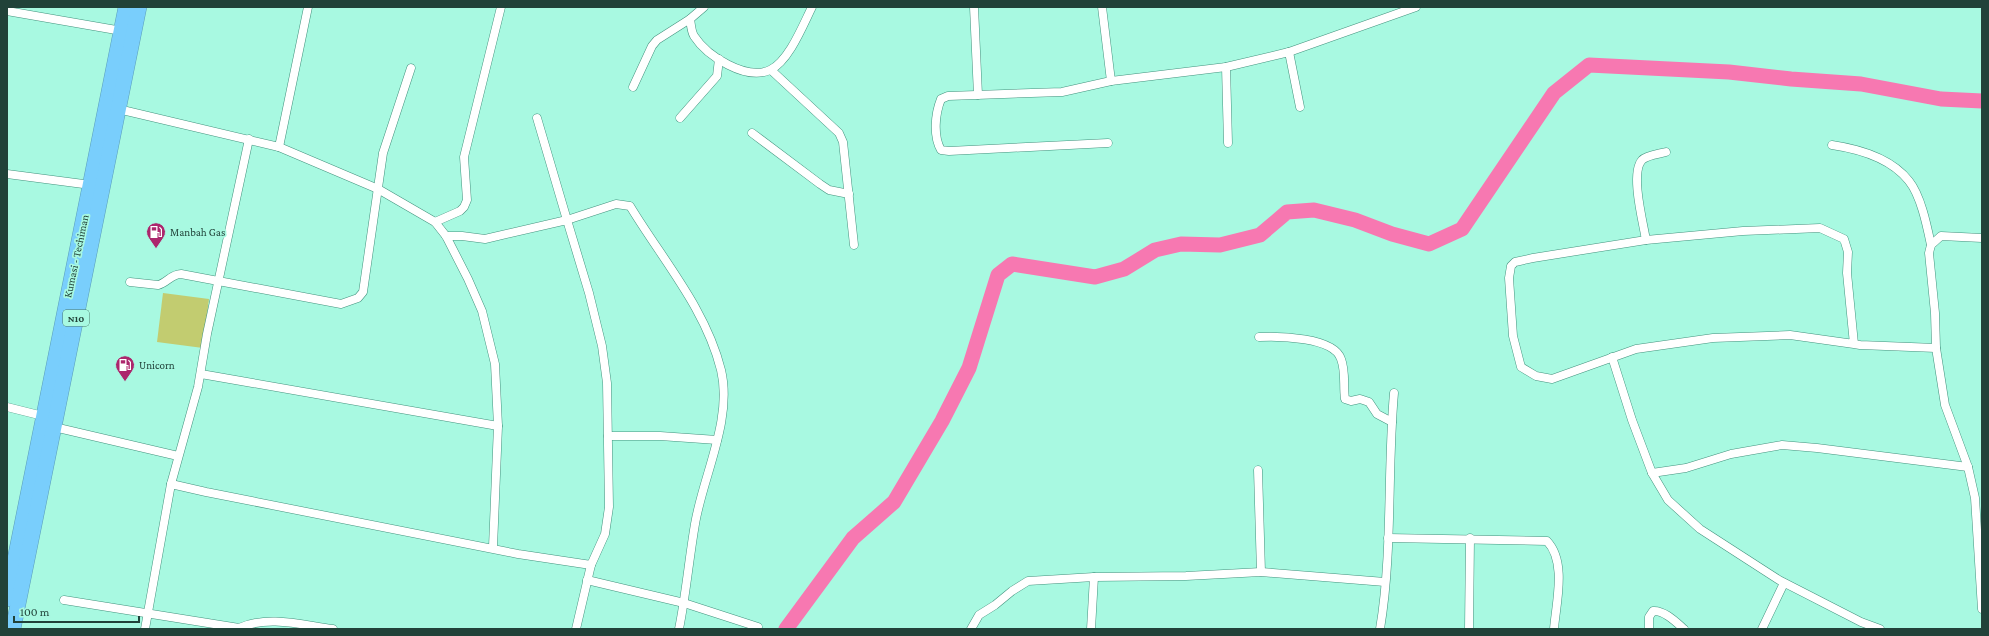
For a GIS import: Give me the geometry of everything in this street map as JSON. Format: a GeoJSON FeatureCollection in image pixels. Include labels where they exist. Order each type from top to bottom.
{"type":"FeatureCollection","features":[{"type":"Feature","properties":{"kind":"highway","name":"Kumasi - Techiman"},"geometry":{"type":"LineString","coordinates":[[7,599],[126,7]]}},
{"type":"Feature","properties":{"kind":"highway","name":"N10"},"geometry":{"type":"LineString","coordinates":[[13,629],[139,7]]}},
{"type":"Feature","properties":{"kind":"street"},"geometry":{"type":"LineString","coordinates":[[279,147],[308,7]]}},
{"type":"Feature","properties":{"kind":"street"},"geometry":{"type":"LineString","coordinates":[[435,222],[460,211],[464,207],[467,200],[463,166],[464,157],[501,7]]}},
{"type":"Feature","properties":{"kind":"street"},"geometry":{"type":"LineString","coordinates":[[633,87],[652,46],[657,40],[690,19],[704,7]]}},
{"type":"Feature","properties":{"kind":"street"},"geometry":{"type":"LineString","coordinates":[[690,19],[696,38],[719,59],[743,72],[751,73],[771,70],[782,60],[794,44],[812,7]]}},
{"type":"Feature","properties":{"kind":"street"},"geometry":{"type":"LineString","coordinates":[[974,7],[978,95]]}},
{"type":"Feature","properties":{"kind":"street"},"geometry":{"type":"LineString","coordinates":[[1102,7],[1111,81]]}},
{"type":"Feature","properties":{"kind":"street"},"geometry":{"type":"LineString","coordinates":[[1108,143],[949,151],[941,150],[938,144],[936,126],[937,109],[941,99],[948,96],[1062,92],[1111,81],[1226,67],[1289,52],[1416,7]]}},
{"type":"Feature","properties":{"kind":"street"},"geometry":{"type":"LineString","coordinates":[[11,10],[122,31]]}},
{"type":"Feature","properties":{"kind":"street"},"geometry":{"type":"LineString","coordinates":[[1289,52],[1300,107]]}},
{"type":"Feature","properties":{"kind":"street"},"geometry":{"type":"LineString","coordinates":[[680,118],[717,76],[719,59]]}},
{"type":"Feature","properties":{"kind":"street"},"geometry":{"type":"LineString","coordinates":[[1226,67],[1228,143]]}},
{"type":"Feature","properties":{"kind":"street"},"geometry":{"type":"LineString","coordinates":[[130,282],[158,285],[163,284],[174,275],[181,274],[341,304],[358,298],[363,292],[383,153],[411,68]]}},
{"type":"Feature","properties":{"kind":"street"},"geometry":{"type":"LineString","coordinates":[[771,70],[839,133],[843,142],[854,245]]}},
{"type":"Feature","properties":{"kind":"street"},"geometry":{"type":"LineString","coordinates":[[118,109],[279,147],[378,188],[435,222],[446,236],[468,279],[482,311],[489,332],[495,364],[498,426],[492,547]]}},
{"type":"Feature","properties":{"kind":"street"},"geometry":{"type":"LineString","coordinates":[[537,118],[589,293],[602,346],[607,383],[609,507],[605,534],[591,565],[576,629]]}},
{"type":"Feature","properties":{"kind":"street"},"geometry":{"type":"LineString","coordinates":[[752,133],[829,190],[849,194]]}},
{"type":"Feature","properties":{"kind":"street"},"geometry":{"type":"LineString","coordinates":[[145,629],[171,484],[201,374],[218,281],[249,139]]}},
{"type":"Feature","properties":{"kind":"street"},"geometry":{"type":"LineString","coordinates":[[1832,145],[1850,148],[1876,156],[1895,168],[1909,181],[1925,217],[1931,245],[1928,261],[1935,313],[1936,348],[1945,404],[1968,467],[1975,498],[1980,555],[1982,610]]}},
{"type":"Feature","properties":{"kind":"street"},"geometry":{"type":"LineString","coordinates":[[1646,240],[1638,193],[1638,165],[1644,158],[1666,152]]}},
{"type":"Feature","properties":{"kind":"street"},"geometry":{"type":"LineString","coordinates":[[7,174],[91,185]]}},
{"type":"Feature","properties":{"kind":"street"},"geometry":{"type":"LineString","coordinates":[[446,236],[462,236],[485,239],[567,220],[616,204],[630,206],[651,241],[695,304],[718,358],[722,372],[724,397],[716,440],[695,523],[679,629]]}},
{"type":"Feature","properties":{"kind":"street"},"geometry":{"type":"LineString","coordinates":[[1854,344],[1847,273],[1848,252],[1844,239],[1820,228],[1743,231],[1646,240],[1533,258],[1515,262],[1511,266],[1509,278],[1513,336],[1521,367],[1536,376],[1552,380],[1636,348],[1713,338],[1790,335],[1854,344],[1936,348]]}},
{"type":"Feature","properties":{"kind":"street"},"geometry":{"type":"LineString","coordinates":[[1931,245],[1941,236],[1982,238]]}},
{"type":"Feature","properties":{"kind":"street"},"geometry":{"type":"LineString","coordinates":[[1259,337],[1281,336],[1324,344],[1334,349],[1341,358],[1345,399],[1351,401],[1360,399],[1369,402],[1377,414],[1392,422]]}},
{"type":"Feature","properties":{"kind":"street"},"geometry":{"type":"LineString","coordinates":[[1612,357],[1632,420],[1652,473],[1668,500],[1700,529],[1784,583],[1860,622],[1880,629]]}},
{"type":"Feature","properties":{"kind":"street"},"geometry":{"type":"LineString","coordinates":[[201,374],[498,426]]}},
{"type":"Feature","properties":{"kind":"street"},"geometry":{"type":"LineString","coordinates":[[1380,629],[1391,493],[1394,393]]}},
{"type":"Feature","properties":{"kind":"street"},"geometry":{"type":"LineString","coordinates":[[7,407],[43,416]]}},
{"type":"Feature","properties":{"kind":"street"},"geometry":{"type":"LineString","coordinates":[[54,427],[178,456]]}},
{"type":"Feature","properties":{"kind":"street"},"geometry":{"type":"LineString","coordinates":[[608,436],[660,436],[716,440]]}},
{"type":"Feature","properties":{"kind":"street"},"geometry":{"type":"LineString","coordinates":[[1652,473],[1686,468],[1731,454],[1782,446],[1817,448],[1968,467]]}},
{"type":"Feature","properties":{"kind":"street"},"geometry":{"type":"LineString","coordinates":[[1258,470],[1261,572]]}},
{"type":"Feature","properties":{"kind":"street"},"geometry":{"type":"LineString","coordinates":[[171,484],[277,507],[492,547],[518,554],[591,565]]}},
{"type":"Feature","properties":{"kind":"street"},"geometry":{"type":"LineString","coordinates":[[1388,538],[1470,538],[1547,541],[1552,546],[1559,571],[1554,629]]}},
{"type":"Feature","properties":{"kind":"street"},"geometry":{"type":"LineString","coordinates":[[1469,629],[1470,538]]}},
{"type":"Feature","properties":{"kind":"street"},"geometry":{"type":"LineString","coordinates":[[971,629],[978,615],[995,605],[1012,591],[1028,581],[1094,577],[1186,576],[1261,572],[1385,582]]}},
{"type":"Feature","properties":{"kind":"street"},"geometry":{"type":"LineString","coordinates":[[1091,629],[1094,577]]}},
{"type":"Feature","properties":{"kind":"street"},"geometry":{"type":"LineString","coordinates":[[587,580],[684,603],[758,627]]}},
{"type":"Feature","properties":{"kind":"street"},"geometry":{"type":"LineString","coordinates":[[1762,629],[1784,583]]}},
{"type":"Feature","properties":{"kind":"street"},"geometry":{"type":"LineString","coordinates":[[64,600],[239,628],[251,622],[268,621],[333,629]]}},
{"type":"Feature","properties":{"kind":"street"},"geometry":{"type":"LineString","coordinates":[[1649,629],[1651,613],[1656,611],[1661,612],[1684,629]]}},
{"type":"Feature","properties":{"kind":"green space"},"geometry":{"type":"Polygon","coordinates":[[[163,293],[209,299],[203,348],[157,342],[163,293]]]}},
{"type":"Feature","properties":{"kind":"waterway"},"geometry":{"type":"LineString","coordinates":[[786,629],[853,538],[894,502],[942,421],[969,368],[998,275],[1012,264],[1095,277],[1124,269],[1155,250],[1181,244],[1220,245],[1260,235],[1287,212],[1314,210],[1355,220],[1392,234],[1429,244],[1462,229],[1554,93],[1589,65],[1729,72],[1791,79],[1861,84],[1941,99],[1982,101]]}},
{"type":"Feature","properties":{"kind":"place","name":"Manbah Gas"},"geometry":{"type":"Point","coordinates":[156,249]}},
{"type":"Feature","properties":{"kind":"place","name":"Unicorn"},"geometry":{"type":"Point","coordinates":[125,382]}}]}
